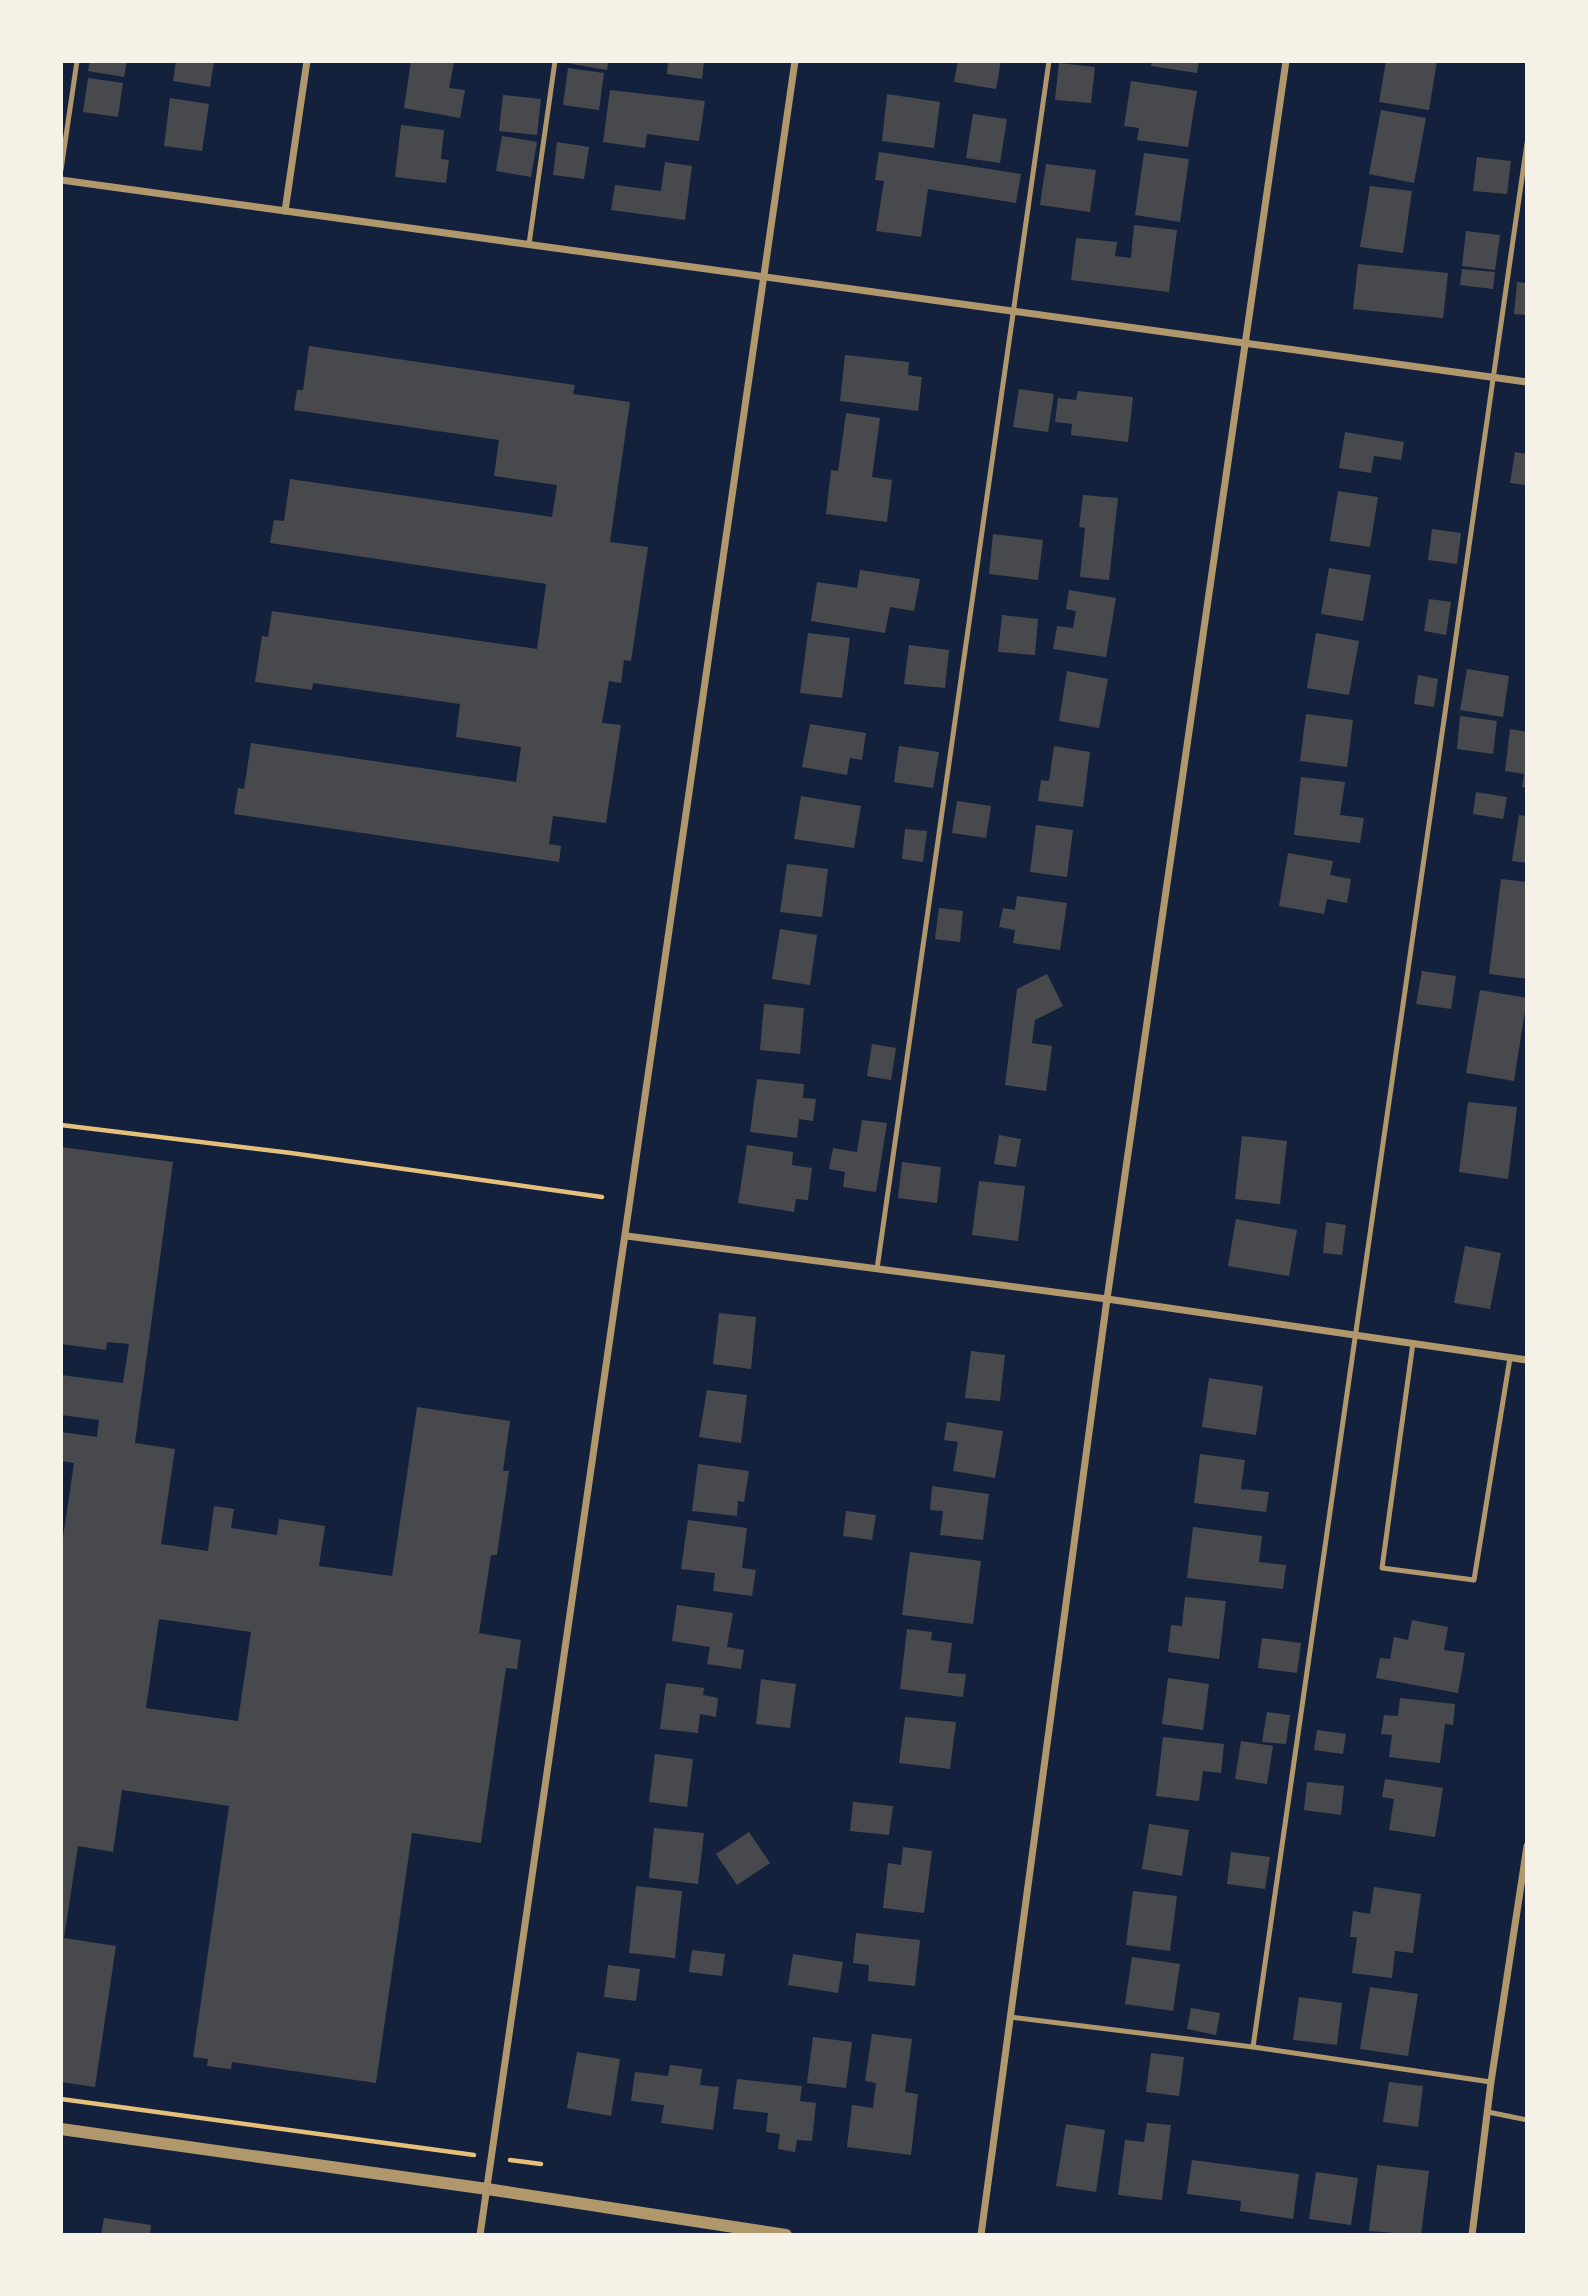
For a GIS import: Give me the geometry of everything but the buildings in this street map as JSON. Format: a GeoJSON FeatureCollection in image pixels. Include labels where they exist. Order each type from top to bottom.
{"type":"FeatureCollection","features":[{"type":"Feature","properties":{"kind":"street"},"geometry":{"type":"LineString","coordinates":[[285,211],[307,61]]}},
{"type":"Feature","properties":{"kind":"street"},"geometry":{"type":"LineString","coordinates":[[480,2235],[627,1236],[795,61]]}},
{"type":"Feature","properties":{"kind":"street"},"geometry":{"type":"LineString","coordinates":[[981,2235],[1107,1299],[1286,61]]}},
{"type":"Feature","properties":{"kind":"street"},"geometry":{"type":"LineString","coordinates":[[61,180],[1527,382]]}},
{"type":"Feature","properties":{"kind":"street"},"geometry":{"type":"LineString","coordinates":[[627,1236],[1107,1299],[1527,1360]]}},
{"type":"Feature","properties":{"kind":"street"},"geometry":{"type":"LineString","coordinates":[[1472,2235],[1527,1846]]}},
{"type":"Feature","properties":{"kind":"street"},"geometry":{"type":"LineString","coordinates":[[61,2129],[486,2189],[786,2235]]}},
{"type":"Feature","properties":{"kind":"lane"},"geometry":{"type":"LineString","coordinates":[[61,170],[77,61]]}},
{"type":"Feature","properties":{"kind":"lane"},"geometry":{"type":"LineString","coordinates":[[529,244],[555,61]]}},
{"type":"Feature","properties":{"kind":"lane"},"geometry":{"type":"LineString","coordinates":[[877,1269],[1049,61]]}},
{"type":"Feature","properties":{"kind":"lane"},"geometry":{"type":"LineString","coordinates":[[1253,2047],[1527,143]]}},
{"type":"Feature","properties":{"kind":"lane"},"geometry":{"type":"LineString","coordinates":[[1413,1343],[1382,1568],[1474,1580],[1510,1358]]}},
{"type":"Feature","properties":{"kind":"lane"},"geometry":{"type":"LineString","coordinates":[[1010,2017],[1253,2047],[1492,2082]]}},
{"type":"Feature","properties":{"kind":"lane"},"geometry":{"type":"LineString","coordinates":[[1488,2112],[1527,2120]]}},
{"type":"Feature","properties":{"kind":"path"},"geometry":{"type":"LineString","coordinates":[[61,1125],[291,1153],[602,1198]]}},
{"type":"Feature","properties":{"kind":"path"},"geometry":{"type":"LineString","coordinates":[[61,2099],[541,2164]]}}]}
